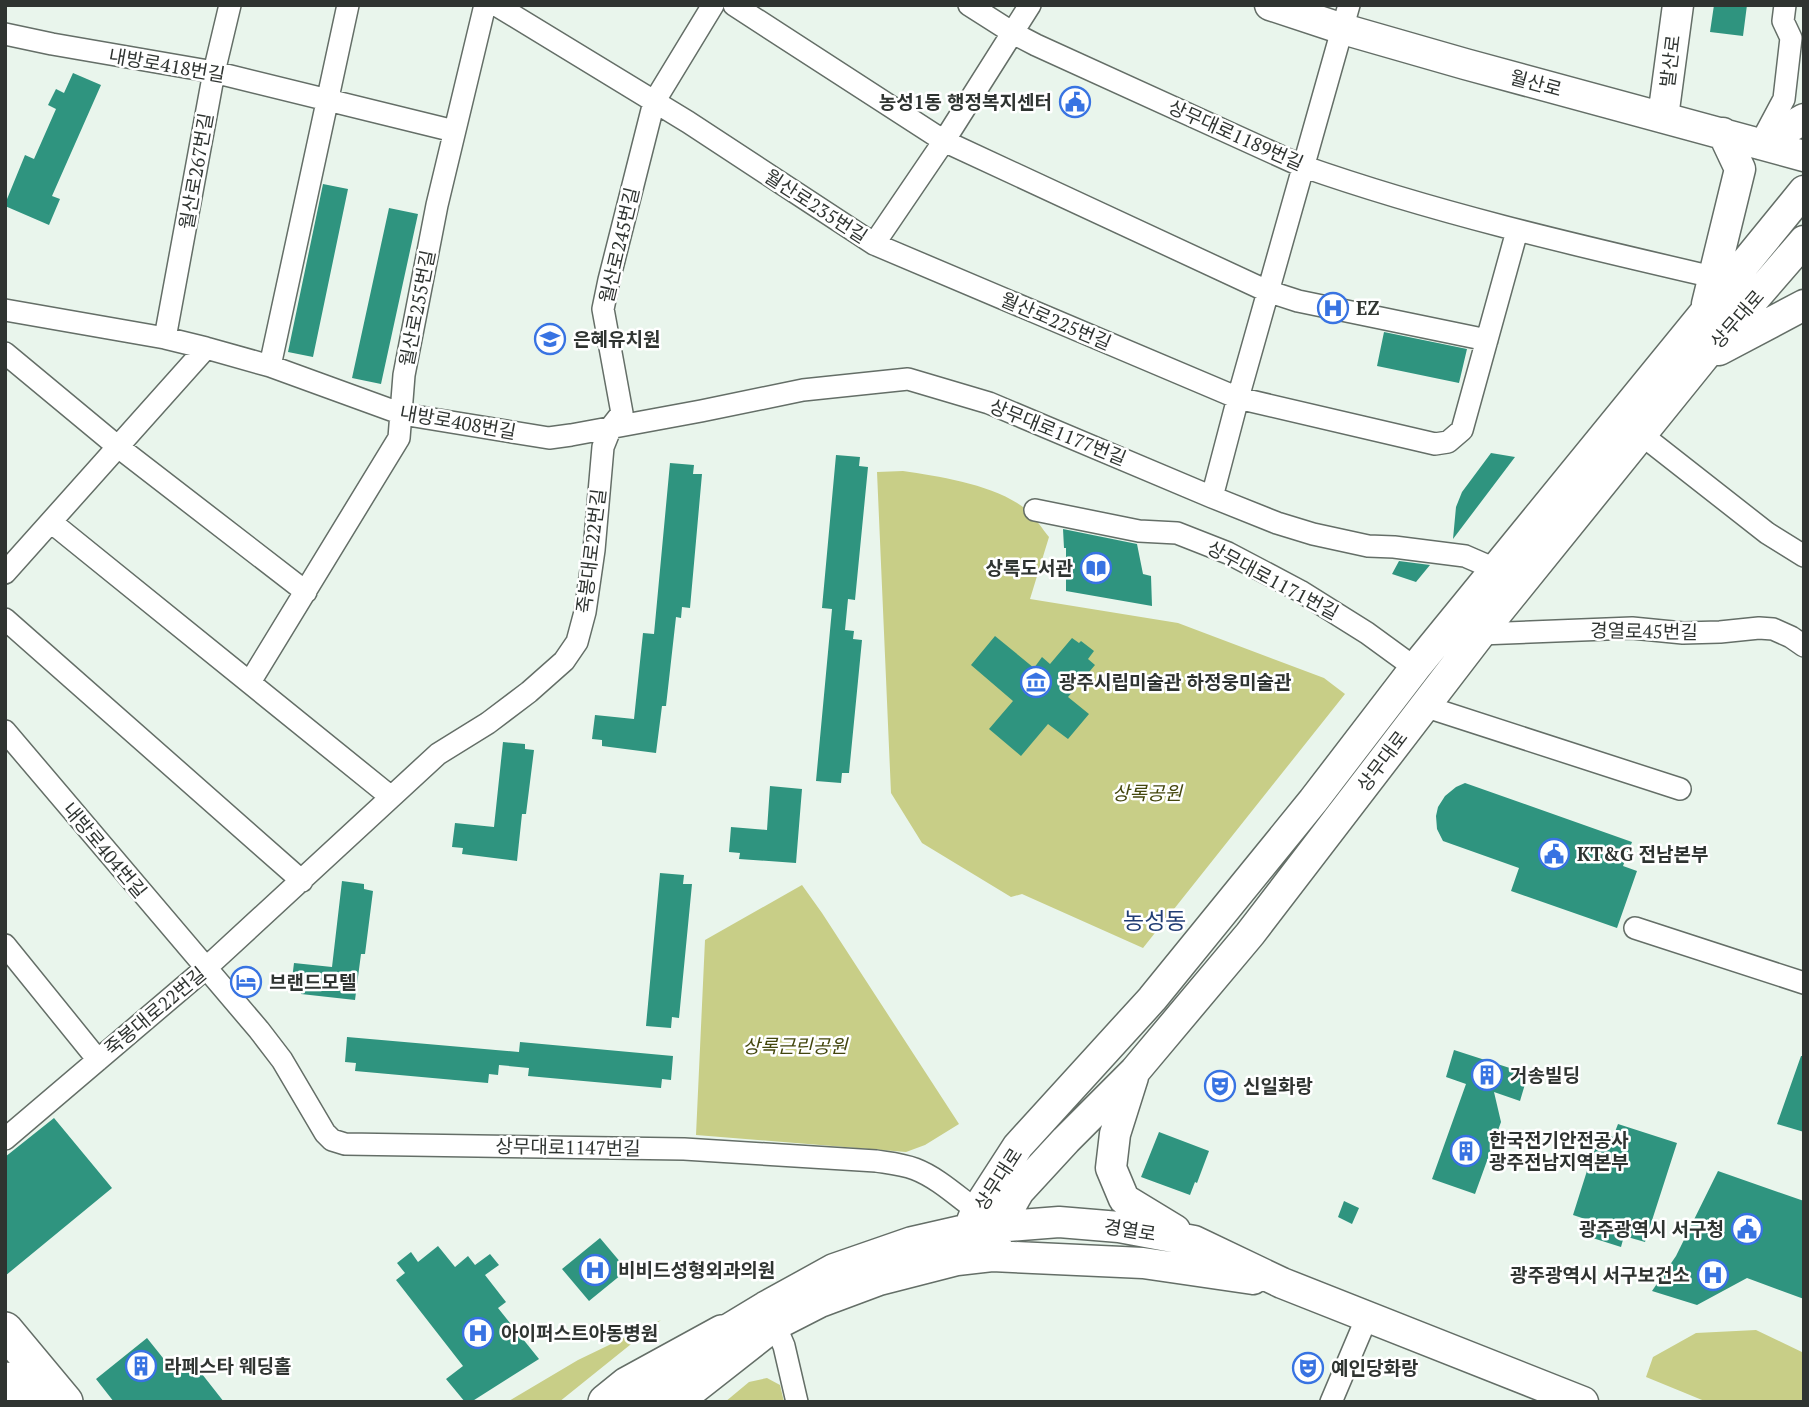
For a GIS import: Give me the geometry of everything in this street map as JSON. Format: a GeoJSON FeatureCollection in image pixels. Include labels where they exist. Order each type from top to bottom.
{"type":"FeatureCollection","features":[{"type":"Feature","properties":{"kind":"main road"},"geometry":{"type":"LineString","coordinates":[[5,1330],[65,1402]]}},
{"type":"Feature","properties":{"kind":"main road"},"geometry":{"type":"LineString","coordinates":[[606,1402],[627,1385],[722,1333]]}},
{"type":"Feature","properties":{"kind":"main road"},"geometry":{"type":"LineString","coordinates":[[5,1380],[24,1402]]}},
{"type":"Feature","properties":{"kind":"street","name":"월산로267번길"},"geometry":{"type":"LineString","coordinates":[[165,338],[214,72],[230,5]]}},
{"type":"Feature","properties":{"kind":"street"},"geometry":{"type":"LineString","coordinates":[[270,366],[348,5]]}},
{"type":"Feature","properties":{"kind":"street","name":"월산로255번길"},"geometry":{"type":"LineString","coordinates":[[250,682],[399,438],[404,375],[437,205],[485,5]]}},
{"type":"Feature","properties":{"kind":"street"},"geometry":{"type":"LineString","coordinates":[[496,5],[654,102]]}},
{"type":"Feature","properties":{"kind":"street","name":"월산로245번길"},"geometry":{"type":"LineString","coordinates":[[611,428],[622,413],[603,309],[654,102],[713,5]]}},
{"type":"Feature","properties":{"kind":"street"},"geometry":{"type":"LineString","coordinates":[[734,5],[944,141],[1267,291],[1298,301],[1487,341],[1517,231]]}},
{"type":"Feature","properties":{"kind":"street","name":"상무대로1189번길"},"geometry":{"type":"LineString","coordinates":[[969,5],[1013,33],[1302,166],[1517,231],[1713,277]]}},
{"type":"Feature","properties":{"kind":"street","name":"월산로235번길"},"geometry":{"type":"LineString","coordinates":[[654,102],[874,244],[944,141],[1030,5]]}},
{"type":"Feature","properties":{"kind":"street","name":"월산로"},"geometry":{"type":"LineString","coordinates":[[1270,5],[1346,17],[1478,68],[1804,156]]}},
{"type":"Feature","properties":{"kind":"street","name":"발산로"},"geometry":{"type":"LineString","coordinates":[[1663,117],[1678,5]]}},
{"type":"Feature","properties":{"kind":"street"},"geometry":{"type":"LineString","coordinates":[[1759,144],[1783,99],[1791,38],[1783,21],[1785,5]]}},
{"type":"Feature","properties":{"kind":"street"},"geometry":{"type":"LineString","coordinates":[[1212,496],[1267,291],[1346,17]]}},
{"type":"Feature","properties":{"kind":"street","name":"내방로418번길"},"geometry":{"type":"LineString","coordinates":[[5,34],[214,72],[454,131]]}},
{"type":"Feature","properties":{"kind":"street"},"geometry":{"type":"LineString","coordinates":[[1759,144],[1804,119]]}},
{"type":"Feature","properties":{"kind":"street"},"geometry":{"type":"LineString","coordinates":[[1704,313],[1740,169],[1723,134]]}},
{"type":"Feature","properties":{"kind":"street","name":"상무대로"},"geometry":{"type":"LineString","coordinates":[[957,1260],[981,1222],[1018,1146],[1152,999],[1313,801],[1415,668],[1804,191]]}},
{"type":"Feature","properties":{"kind":"street","name":"상무대로"},"geometry":{"type":"LineString","coordinates":[[641,1402],[722,1333],[765,1307],[834,1269],[981,1222],[1019,1191],[1135,1071],[1250,934],[1480,634],[1703,358],[1804,241]]}},
{"type":"Feature","properties":{"kind":"street","name":"월산로225번길"},"geometry":{"type":"LineString","coordinates":[[874,244],[1238,398],[1435,444],[1448,442],[1462,430],[1487,341]]}},
{"type":"Feature","properties":{"kind":"street"},"geometry":{"type":"LineString","coordinates":[[1703,358],[1804,305]]}},
{"type":"Feature","properties":{"kind":"street","name":"내방로408번길"},"geometry":{"type":"LineString","coordinates":[[5,310],[165,338],[206,348],[270,366],[402,414],[549,438],[611,428]]}},
{"type":"Feature","properties":{"kind":"street"},"geometry":{"type":"LineString","coordinates":[[5,573],[206,348]]}},
{"type":"Feature","properties":{"kind":"street"},"geometry":{"type":"LineString","coordinates":[[5,353],[117,446],[306,592]]}},
{"type":"Feature","properties":{"kind":"street","name":"상무대로1177번길"},"geometry":{"type":"LineString","coordinates":[[611,428],[803,390],[908,379],[989,403],[1277,523],[1340,541],[1465,556],[1495,569]]}},
{"type":"Feature","properties":{"kind":"street","name":"죽봉대로22번길"},"geometry":{"type":"LineString","coordinates":[[5,1139],[205,968],[438,754],[488,723],[564,661],[577,642],[585,612],[594,550],[603,447],[611,428]]}},
{"type":"Feature","properties":{"kind":"street"},"geometry":{"type":"LineString","coordinates":[[1642,435],[1766,533],[1804,556]]}},
{"type":"Feature","properties":{"kind":"street","name":"상무대로1171번길"},"geometry":{"type":"LineString","coordinates":[[1035,510],[1139,531],[1177,533],[1228,553],[1322,605],[1415,668]]}},
{"type":"Feature","properties":{"kind":"street"},"geometry":{"type":"LineString","coordinates":[[51,522],[391,797]]}},
{"type":"Feature","properties":{"kind":"street"},"geometry":{"type":"LineString","coordinates":[[5,619],[302,881]]}},
{"type":"Feature","properties":{"kind":"street","name":"경열로45번길"},"geometry":{"type":"LineString","coordinates":[[1480,634],[1632,628],[1683,633],[1759,628],[1773,629],[1804,646]]}},
{"type":"Feature","properties":{"kind":"street"},"geometry":{"type":"LineString","coordinates":[[1424,706],[1680,789]]}},
{"type":"Feature","properties":{"kind":"street","name":"내방로404번길"},"geometry":{"type":"LineString","coordinates":[[5,731],[205,968]]}},
{"type":"Feature","properties":{"kind":"street"},"geometry":{"type":"LineString","coordinates":[[1635,928],[1804,983]]}},
{"type":"Feature","properties":{"kind":"street"},"geometry":{"type":"LineString","coordinates":[[5,945],[98,1060]]}},
{"type":"Feature","properties":{"kind":"street","name":"상무대로1147번길"},"geometry":{"type":"LineString","coordinates":[[205,968],[282,1060],[317,1120],[332,1140],[345,1144],[684,1149],[876,1161],[901,1165],[931,1177],[981,1222]]}},
{"type":"Feature","properties":{"kind":"street"},"geometry":{"type":"LineString","coordinates":[[1135,1071],[1115,1133],[1111,1168],[1124,1199],[1194,1241]]}},
{"type":"Feature","properties":{"kind":"street","name":"상무대로"},"geometry":{"type":"LineString","coordinates":[[981,1222],[992,1256]]}},
{"type":"Feature","properties":{"kind":"street","name":"경열로"},"geometry":{"type":"LineString","coordinates":[[981,1222],[1059,1222],[1119,1227],[1194,1241],[1282,1283],[1583,1402]]}},
{"type":"Feature","properties":{"kind":"street"},"geometry":{"type":"LineString","coordinates":[[677,1402],[775,1325],[820,1302],[879,1280],[957,1260],[992,1256]]}},
{"type":"Feature","properties":{"kind":"street","name":"경열로"},"geometry":{"type":"LineString","coordinates":[[992,1256],[1143,1263],[1282,1283]]}},
{"type":"Feature","properties":{"kind":"street"},"geometry":{"type":"LineString","coordinates":[[1331,1402],[1367,1317]]}},
{"type":"Feature","properties":{"kind":"street"},"geometry":{"type":"LineString","coordinates":[[698,1402],[775,1325]]}},
{"type":"Feature","properties":{"kind":"street"},"geometry":{"type":"LineString","coordinates":[[775,1325],[784,1346],[797,1402]]}},
{"type":"Feature","properties":{"kind":"green space","name":"상록공원"},"geometry":{"type":"Polygon","coordinates":[[[903,471],[952,479],[986,489],[1016,502],[1031,514],[1049,537],[1030,599],[1178,623],[1324,678],[1345,694],[1143,948],[1022,894],[1011,897],[922,843],[891,793],[877,472],[903,471]]]}},
{"type":"Feature","properties":{"kind":"green space","name":"상록근린공원"},"geometry":{"type":"Polygon","coordinates":[[[802,885],[959,1124],[925,1145],[906,1152],[696,1135],[705,940],[802,885]]]}},
{"type":"Feature","properties":{"kind":"green space"},"geometry":{"type":"Polygon","coordinates":[[[661,1320],[559,1402],[507,1402],[578,1360],[661,1320]]]}},
{"type":"Feature","properties":{"kind":"green space"},"geometry":{"type":"Polygon","coordinates":[[[1756,1330],[1804,1353],[1804,1402],[1707,1402],[1646,1377],[1653,1357],[1696,1333],[1756,1330]]]}},
{"type":"Feature","properties":{"kind":"green space"},"geometry":{"type":"Polygon","coordinates":[[[767,1378],[780,1385],[784,1402],[725,1402],[749,1382],[767,1378]]]}},
{"type":"Feature","properties":{"kind":"building"},"geometry":{"type":"Polygon","coordinates":[[[1714,5],[1747,5],[1743,36],[1710,32],[1714,5]]]}},
{"type":"Feature","properties":{"kind":"building"},"geometry":{"type":"Polygon","coordinates":[[[73,73],[101,85],[52,196],[60,199],[49,225],[5,204],[25,155],[34,159],[56,109],[48,105],[56,89],[64,93],[73,73]]]}},
{"type":"Feature","properties":{"kind":"building"},"geometry":{"type":"Polygon","coordinates":[[[323,184],[348,189],[313,357],[288,352],[323,184]]]}},
{"type":"Feature","properties":{"kind":"building"},"geometry":{"type":"Polygon","coordinates":[[[389,208],[418,214],[381,384],[352,378],[389,208]]]}},
{"type":"Feature","properties":{"kind":"building"},"geometry":{"type":"Polygon","coordinates":[[[1384,332],[1467,349],[1459,383],[1377,366],[1384,332]]]}},
{"type":"Feature","properties":{"kind":"building"},"geometry":{"type":"Polygon","coordinates":[[[1491,453],[1515,457],[1453,539],[1456,507],[1462,492],[1491,453]]]}},
{"type":"Feature","properties":{"kind":"building"},"geometry":{"type":"Polygon","coordinates":[[[836,455],[860,457],[859,466],[868,467],[855,600],[848,599],[845,630],[854,631],[853,639],[862,640],[849,773],[842,773],[841,783],[816,781],[832,609],[822,608],[836,455]]]}},
{"type":"Feature","properties":{"kind":"building"},"geometry":{"type":"Polygon","coordinates":[[[670,463],[694,465],[693,474],[702,474],[690,608],[682,607],[681,618],[676,617],[666,706],[662,706],[656,753],[602,746],[602,740],[592,739],[595,715],[634,719],[643,633],[654,634],[670,463]]]}},
{"type":"Feature","properties":{"kind":"building","name":"상록도서관"},"geometry":{"type":"Polygon","coordinates":[[[1063,529],[1137,544],[1143,574],[1151,576],[1152,606],[1066,591],[1063,529]]]}},
{"type":"Feature","properties":{"kind":"building"},"geometry":{"type":"Polygon","coordinates":[[[1399,561],[1430,565],[1416,582],[1392,574],[1399,561]]]}},
{"type":"Feature","properties":{"kind":"building","name":"광주시립미술관 하정웅미술관"},"geometry":{"type":"Polygon","coordinates":[[[995,636],[1034,668],[1042,657],[1050,664],[1072,638],[1094,651],[1088,659],[1095,665],[1068,697],[1089,714],[1068,739],[1048,724],[1021,756],[989,729],[1013,701],[971,665],[995,636]]]}},
{"type":"Feature","properties":{"kind":"building"},"geometry":{"type":"Polygon","coordinates":[[[503,742],[525,744],[525,749],[534,750],[526,814],[522,814],[517,861],[462,854],[463,848],[452,847],[455,823],[494,827],[503,742]]]}},
{"type":"Feature","properties":{"kind":"building","name":"KT&G 전남본부"},"geometry":{"type":"Polygon","coordinates":[[[1465,783],[1632,842],[1623,866],[1637,871],[1617,928],[1511,891],[1519,868],[1443,841],[1437,829],[1438,807],[1445,796],[1465,783]]]}},
{"type":"Feature","properties":{"kind":"building"},"geometry":{"type":"Polygon","coordinates":[[[770,786],[802,789],[796,863],[739,859],[740,853],[729,852],[731,827],[767,830],[770,786]]]}},
{"type":"Feature","properties":{"kind":"building"},"geometry":{"type":"Polygon","coordinates":[[[660,873],[684,875],[683,884],[692,884],[679,1018],[672,1017],[671,1028],[646,1026],[660,873]]]}},
{"type":"Feature","properties":{"kind":"building"},"geometry":{"type":"Polygon","coordinates":[[[342,881],[364,884],[364,889],[373,891],[365,954],[361,954],[355,1000],[301,994],[301,988],[291,987],[294,963],[332,967],[342,881]]]}},
{"type":"Feature","properties":{"kind":"building"},"geometry":{"type":"Polygon","coordinates":[[[347,1037],[519,1052],[520,1042],[673,1056],[671,1080],[662,1079],[661,1088],[528,1076],[529,1068],[499,1065],[498,1075],[489,1074],[488,1083],[355,1071],[356,1063],[345,1062],[347,1037]]]}},
{"type":"Feature","properties":{"kind":"building"},"geometry":{"type":"Polygon","coordinates":[[[1454,1050],[1528,1074],[1520,1101],[1494,1092],[1501,1122],[1475,1194],[1432,1179],[1466,1084],[1446,1077],[1454,1050]]]}},
{"type":"Feature","properties":{"kind":"building"},"geometry":{"type":"Polygon","coordinates":[[[1801,1056],[1804,1056],[1804,1132],[1777,1124],[1801,1056]]]}},
{"type":"Feature","properties":{"kind":"building"},"geometry":{"type":"Polygon","coordinates":[[[54,1118],[112,1188],[5,1276],[5,1157],[54,1118]]]}},
{"type":"Feature","properties":{"kind":"building"},"geometry":{"type":"Polygon","coordinates":[[[1618,1124],[1677,1143],[1645,1242],[1624,1236],[1621,1247],[1580,1234],[1585,1219],[1573,1215],[1599,1133],[1613,1137],[1618,1124]]]}},
{"type":"Feature","properties":{"kind":"building"},"geometry":{"type":"Polygon","coordinates":[[[1159,1132],[1209,1151],[1190,1195],[1141,1177],[1159,1132]]]}},
{"type":"Feature","properties":{"kind":"building","name":"광주광역시 서구청"},"geometry":{"type":"Polygon","coordinates":[[[1718,1171],[1804,1201],[1804,1299],[1747,1278],[1697,1305],[1652,1291],[1676,1256],[1718,1171]]]}},
{"type":"Feature","properties":{"kind":"building"},"geometry":{"type":"Polygon","coordinates":[[[1344,1201],[1359,1208],[1352,1224],[1338,1217],[1344,1201]]]}},
{"type":"Feature","properties":{"kind":"building","name":"비비드성형외과의원"},"geometry":{"type":"Polygon","coordinates":[[[600,1238],[627,1270],[589,1301],[562,1269],[600,1238]]]}},
{"type":"Feature","properties":{"kind":"building","name":"아이퍼스트아동병원"},"geometry":{"type":"Polygon","coordinates":[[[438,1246],[455,1267],[468,1256],[475,1265],[490,1254],[499,1265],[485,1275],[506,1302],[498,1308],[539,1359],[471,1402],[465,1402],[446,1379],[463,1366],[396,1280],[405,1273],[397,1263],[411,1252],[418,1262],[438,1246]]]}},
{"type":"Feature","properties":{"kind":"building","name":"라페스타 웨딩홀"},"geometry":{"type":"Polygon","coordinates":[[[147,1338],[175,1373],[191,1360],[224,1402],[114,1402],[96,1379],[147,1338]]]}},
{"type":"Feature","properties":{"kind":"place","name":"농성1동 행정복지센터"},"geometry":{"type":"Point","coordinates":[1075,102]}},
{"type":"Feature","properties":{"kind":"place","name":"EZ"},"geometry":{"type":"Point","coordinates":[1333,308]}},
{"type":"Feature","properties":{"kind":"place","name":"은혜유치원"},"geometry":{"type":"Point","coordinates":[550,339]}},
{"type":"Feature","properties":{"kind":"place","name":"상록도서관"},"geometry":{"type":"Point","coordinates":[1096,568]}},
{"type":"Feature","properties":{"kind":"place","name":"광주시립미술관 하정웅미술관"},"geometry":{"type":"Point","coordinates":[1036,682]}},
{"type":"Feature","properties":{"kind":"place","name":"KT&G 전남본부"},"geometry":{"type":"Point","coordinates":[1554,854]}},
{"type":"Feature","properties":{"kind":"place","name":"브랜드모텔"},"geometry":{"type":"Point","coordinates":[246,982]}},
{"type":"Feature","properties":{"kind":"place","name":"거송빌딩"},"geometry":{"type":"Point","coordinates":[1487,1075]}},
{"type":"Feature","properties":{"kind":"place","name":"신일화랑"},"geometry":{"type":"Point","coordinates":[1220,1086]}},
{"type":"Feature","properties":{"kind":"place","name":"한국전기안전공사 광주전남지역본부"},"geometry":{"type":"Point","coordinates":[1466,1151]}},
{"type":"Feature","properties":{"kind":"place","name":"광주광역시 서구청"},"geometry":{"type":"Point","coordinates":[1747,1229]}},
{"type":"Feature","properties":{"kind":"place","name":"비비드성형외과의원"},"geometry":{"type":"Point","coordinates":[595,1270]}},
{"type":"Feature","properties":{"kind":"place","name":"광주광역시 서구보건소"},"geometry":{"type":"Point","coordinates":[1713,1275]}},
{"type":"Feature","properties":{"kind":"place","name":"아이퍼스트아동병원"},"geometry":{"type":"Point","coordinates":[478,1333]}},
{"type":"Feature","properties":{"kind":"place","name":"라페스타 웨딩홀"},"geometry":{"type":"Point","coordinates":[141,1366]}},
{"type":"Feature","properties":{"kind":"place","name":"예인당화랑"},"geometry":{"type":"Point","coordinates":[1308,1368]}},
{"type":"Feature","properties":{"kind":"district","name":"농성동"},"geometry":{"type":"Point","coordinates":[1155,921]}}]}
